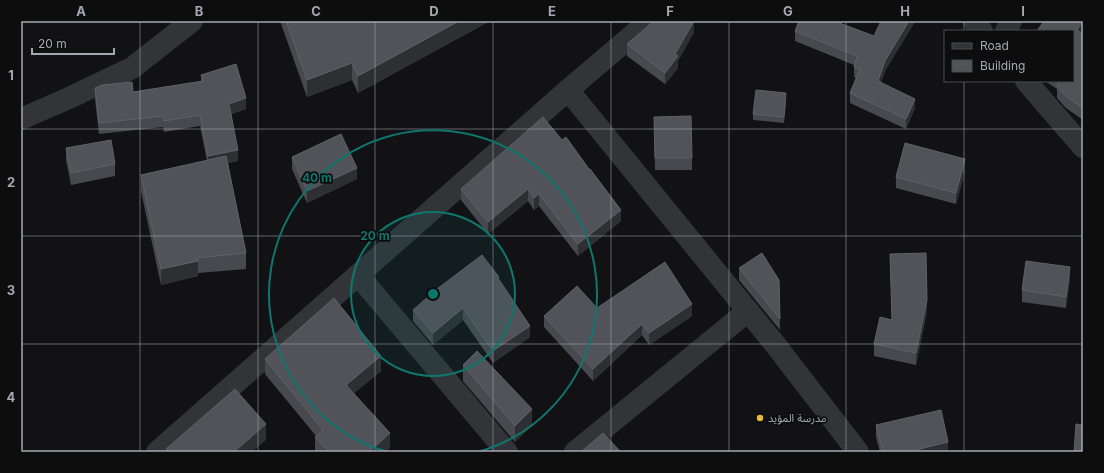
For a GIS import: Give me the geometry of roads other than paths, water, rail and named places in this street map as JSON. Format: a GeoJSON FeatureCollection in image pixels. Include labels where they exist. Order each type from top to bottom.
{"type":"FeatureCollection","features":[{"type":"Feature","properties":{"kind":"street"},"geometry":{"type":"LineString","coordinates":[[21,119],[132,68],[192,21]]}},
{"type":"Feature","properties":{"kind":"street"},"geometry":{"type":"LineString","coordinates":[[157,452],[568,90],[649,21]]}},
{"type":"Feature","properties":{"kind":"street"},"geometry":{"type":"LineString","coordinates":[[974,21],[981,30]]}},
{"type":"Feature","properties":{"kind":"street"},"geometry":{"type":"LineString","coordinates":[[1006,30],[1011,21]]}},
{"type":"Feature","properties":{"kind":"street"},"geometry":{"type":"LineString","coordinates":[[1027,82],[1083,147]]}},
{"type":"Feature","properties":{"kind":"street"},"geometry":{"type":"LineString","coordinates":[[568,90],[748,311],[858,452]]}},
{"type":"Feature","properties":{"kind":"street"},"geometry":{"type":"LineString","coordinates":[[358,275],[507,452]]}},
{"type":"Feature","properties":{"kind":"street"},"geometry":{"type":"LineString","coordinates":[[575,452],[748,311]]}},
{"type":"Feature","properties":{"kind":"place","name":"مدرسة المؤيد"},"geometry":{"type":"Point","coordinates":[760,418]}}]}
